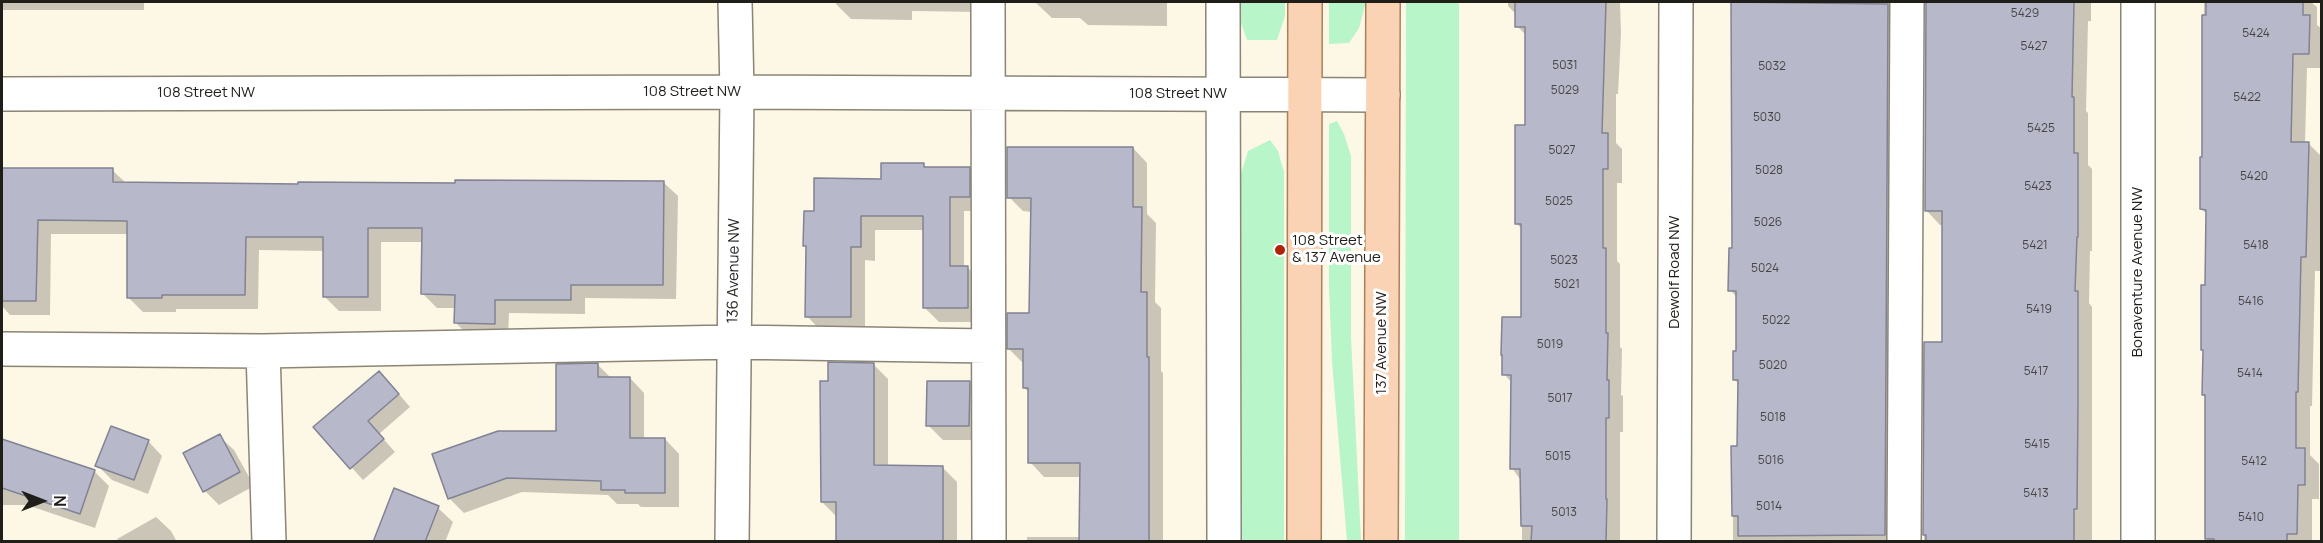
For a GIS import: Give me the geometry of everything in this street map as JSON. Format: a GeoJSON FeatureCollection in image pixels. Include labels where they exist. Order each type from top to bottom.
{"type":"FeatureCollection","features":[{"type":"Feature","properties":{"kind":"main road"},"geometry":{"type":"LineString","coordinates":[[1304,542],[1305,2]]}},
{"type":"Feature","properties":{"kind":"main road","name":"137 Avenue NW"},"geometry":{"type":"LineString","coordinates":[[1381,542],[1383,2]]}},
{"type":"Feature","properties":{"kind":"street","name":"136 Avenue NW"},"geometry":{"type":"LineString","coordinates":[[732,542],[737,92],[735,2]]}},
{"type":"Feature","properties":{"kind":"street"},"geometry":{"type":"LineString","coordinates":[[988,2],[989,542]]}},
{"type":"Feature","properties":{"kind":"street"},"geometry":{"type":"LineString","coordinates":[[1223,2],[1224,542]]}},
{"type":"Feature","properties":{"kind":"street","name":"Dewolf Road NW"},"geometry":{"type":"LineString","coordinates":[[1674,542],[1676,2]]}},
{"type":"Feature","properties":{"kind":"street"},"geometry":{"type":"LineString","coordinates":[[1904,542],[1907,2]]}},
{"type":"Feature","properties":{"kind":"street","name":"Bonaventure Avenue NW"},"geometry":{"type":"LineString","coordinates":[[2138,2],[2138,542]]}},
{"type":"Feature","properties":{"kind":"street","name":"108 Street NW"},"geometry":{"type":"LineString","coordinates":[[2,94],[737,92],[1383,94]]}},
{"type":"Feature","properties":{"kind":"street"},"geometry":{"type":"LineString","coordinates":[[2,349],[263,351],[733,342],[988,346]]}},
{"type":"Feature","properties":{"kind":"street"},"geometry":{"type":"LineString","coordinates":[[263,351],[269,542]]}},
{"type":"Feature","properties":{"kind":"green space"},"geometry":{"type":"Polygon","coordinates":[[[1241,2],[1285,2],[1285,16],[1277,40],[1247,40],[1241,23],[1241,2]]]}},
{"type":"Feature","properties":{"kind":"green space"},"geometry":{"type":"Polygon","coordinates":[[[1329,2],[1366,2],[1359,28],[1349,43],[1329,44],[1329,2]]]}},
{"type":"Feature","properties":{"kind":"green space"},"geometry":{"type":"Polygon","coordinates":[[[1406,2],[1459,2],[1459,541],[1405,541],[1406,2]]]}},
{"type":"Feature","properties":{"kind":"green space"},"geometry":{"type":"Polygon","coordinates":[[[1337,121],[1351,156],[1351,337],[1361,541],[1347,541],[1332,361],[1329,287],[1329,124],[1337,121]]]}},
{"type":"Feature","properties":{"kind":"green space"},"geometry":{"type":"Polygon","coordinates":[[[1270,140],[1278,151],[1284,172],[1284,541],[1242,541],[1241,174],[1248,151],[1270,140]]]}},
{"type":"Feature","properties":{"kind":"building"},"geometry":{"type":"Polygon","coordinates":[[[1515,2],[1606,2],[1602,133],[1608,133],[1608,169],[1603,169],[1603,248],[1606,248],[1607,380],[1609,380],[1609,418],[1606,418],[1606,542],[1531,542],[1532,526],[1521,526],[1520,469],[1510,469],[1511,375],[1502,375],[1502,317],[1521,317],[1521,224],[1515,224],[1515,125],[1525,125],[1525,27],[1515,27],[1515,2]]]}},
{"type":"Feature","properties":{"kind":"building"},"geometry":{"type":"Polygon","coordinates":[[[1731,2],[1888,4],[1885,535],[1738,536],[1738,516],[1732,516],[1731,446],[1737,446],[1738,380],[1733,380],[1733,351],[1736,351],[1736,291],[1728,291],[1729,248],[1732,248],[1731,2]]]}},
{"type":"Feature","properties":{"kind":"building"},"geometry":{"type":"Polygon","coordinates":[[[1926,2],[2074,2],[2072,97],[2074,97],[2074,153],[2078,153],[2078,237],[2075,291],[2078,291],[2078,405],[2077,509],[2074,509],[2074,542],[1926,542],[1926,535],[1923,535],[1924,342],[1942,342],[1942,211],[1925,211],[1926,2]]]}},
{"type":"Feature","properties":{"kind":"building"},"geometry":{"type":"Polygon","coordinates":[[[2206,2],[2303,2],[2303,15],[2310,15],[2309,54],[2293,54],[2291,142],[2309,142],[2306,257],[2301,257],[2298,392],[2296,392],[2296,448],[2305,448],[2305,485],[2298,485],[2297,534],[2287,534],[2287,542],[2214,542],[2214,539],[2205,539],[2205,395],[2202,395],[2201,285],[2205,285],[2206,210],[2200,209],[2200,157],[2202,157],[2202,15],[2206,15],[2206,2]]]}},
{"type":"Feature","properties":{"kind":"building"},"geometry":{"type":"Polygon","coordinates":[[[1007,147],[1133,147],[1133,207],[1142,207],[1141,292],[1147,292],[1149,542],[1079,542],[1080,463],[1028,463],[1028,388],[1023,388],[1023,349],[1007,349],[1007,313],[1029,313],[1031,198],[1007,198],[1007,147]]]}},
{"type":"Feature","properties":{"kind":"building"},"geometry":{"type":"Polygon","coordinates":[[[881,163],[924,163],[924,167],[970,167],[970,197],[950,197],[950,266],[968,266],[968,308],[923,308],[923,216],[861,216],[861,247],[851,247],[851,317],[805,317],[804,211],[814,211],[814,178],[881,179],[881,163]]]}},
{"type":"Feature","properties":{"kind":"building"},"geometry":{"type":"Polygon","coordinates":[[[2,168],[113,168],[113,182],[298,184],[298,182],[455,183],[455,180],[664,181],[663,285],[571,285],[571,300],[495,300],[495,324],[454,323],[455,295],[421,294],[422,228],[368,228],[368,297],[323,297],[323,237],[246,237],[245,295],[162,295],[162,298],[127,298],[127,221],[38,220],[36,301],[2,301],[2,168]]]}},
{"type":"Feature","properties":{"kind":"building"},"geometry":{"type":"Polygon","coordinates":[[[828,362],[874,363],[874,465],[943,466],[943,542],[836,542],[836,502],[821,502],[820,381],[828,381],[828,362]]]}},
{"type":"Feature","properties":{"kind":"building"},"geometry":{"type":"Polygon","coordinates":[[[598,363],[598,377],[630,377],[630,438],[665,438],[665,493],[625,493],[625,490],[601,490],[601,481],[507,478],[448,499],[432,454],[498,431],[556,431],[556,364],[598,363]]]}},
{"type":"Feature","properties":{"kind":"building"},"geometry":{"type":"Polygon","coordinates":[[[379,371],[399,394],[368,421],[384,439],[350,469],[313,427],[379,371]]]}},
{"type":"Feature","properties":{"kind":"building"},"geometry":{"type":"Polygon","coordinates":[[[927,381],[970,381],[969,426],[926,426],[927,381]]]}},
{"type":"Feature","properties":{"kind":"building"},"geometry":{"type":"Polygon","coordinates":[[[111,426],[149,440],[134,480],[95,466],[111,426]]]}},
{"type":"Feature","properties":{"kind":"building"},"geometry":{"type":"Polygon","coordinates":[[[220,434],[240,472],[203,492],[183,453],[220,434]]]}},
{"type":"Feature","properties":{"kind":"building"},"geometry":{"type":"Polygon","coordinates":[[[2,439],[95,470],[80,514],[2,488],[2,439]]]}},
{"type":"Feature","properties":{"kind":"building"},"geometry":{"type":"Polygon","coordinates":[[[394,488],[439,506],[425,542],[373,542],[394,488]]]}},
{"type":"Feature","properties":{"kind":"place","name":"108 Street & 137 Avenue"},"geometry":{"type":"Point","coordinates":[1280,250]}}]}
